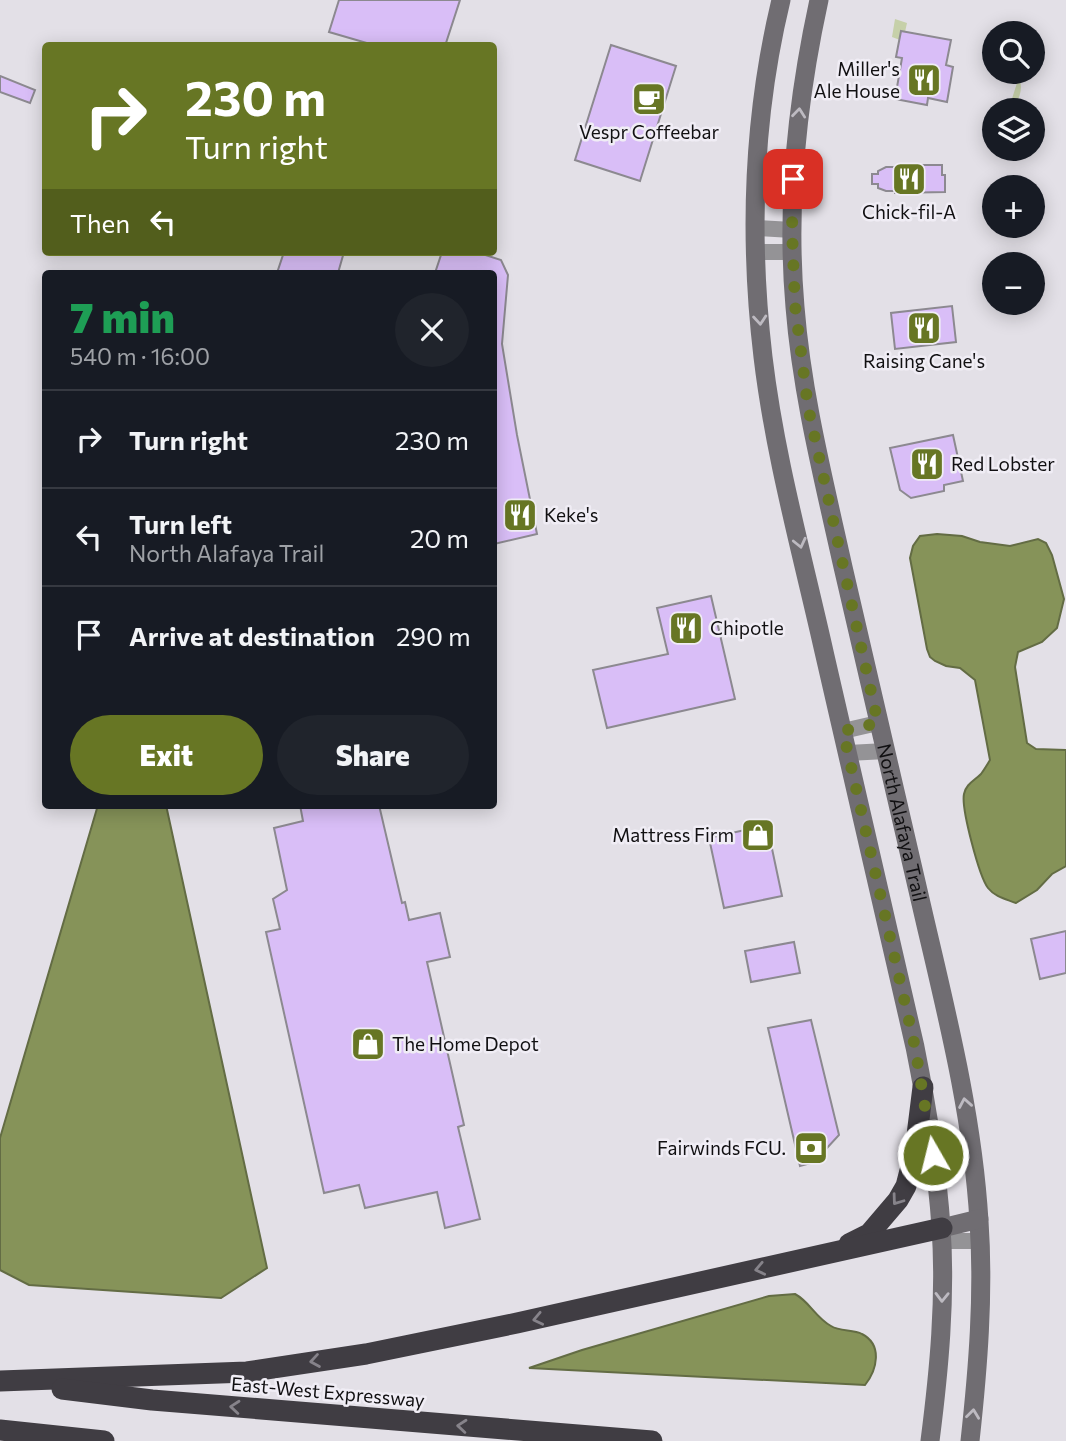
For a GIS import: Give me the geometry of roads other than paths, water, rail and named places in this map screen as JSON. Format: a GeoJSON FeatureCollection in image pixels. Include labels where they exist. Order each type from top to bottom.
{"type":"FeatureCollection","features":[{"type":"Feature","properties":{"kind":"highway"},"geometry":{"type":"LineString","coordinates":[[827,1255],[869,1234],[898,1200],[906,1186],[915,1151],[923,1087]]}},
{"type":"Feature","properties":{"kind":"highway"},"geometry":{"type":"LineString","coordinates":[[0,1381],[247,1372],[353,1356],[827,1255],[942,1235]]}},
{"type":"Feature","properties":{"kind":"highway","name":"East-West Expressway"},"geometry":{"type":"LineString","coordinates":[[0,1381],[152,1400],[652,1441]]}},
{"type":"Feature","properties":{"kind":"highway"},"geometry":{"type":"LineString","coordinates":[[0,1430],[104,1441]]}},
{"type":"Feature","properties":{"kind":"highway"},"geometry":{"type":"LineString","coordinates":[[0,1435],[20,1441]]}},
{"type":"Feature","properties":{"kind":"main road","name":"North Alafaya Trail"},"geometry":{"type":"LineString","coordinates":[[781,0],[759,130],[756,252],[763,357],[782,465],[923,1087],[942,1235],[940,1342],[930,1441]]}},
{"type":"Feature","properties":{"kind":"main road","name":"North Alafaya Trail"},"geometry":{"type":"LineString","coordinates":[[818,0],[802,90],[793,179],[795,305],[808,407],[878,723],[959,1065],[974,1164],[980,1241],[979,1340],[970,1441]]}},
{"type":"Feature","properties":{"kind":"main road"},"geometry":{"type":"LineString","coordinates":[[942,1235],[979,1219]]}},
{"type":"Feature","properties":{"kind":"street"},"geometry":{"type":"LineString","coordinates":[[756,228],[792,230]]}},
{"type":"Feature","properties":{"kind":"street"},"geometry":{"type":"LineString","coordinates":[[756,252],[793,252]]}},
{"type":"Feature","properties":{"kind":"street"},"geometry":{"type":"LineString","coordinates":[[843,731],[878,723]]}},
{"type":"Feature","properties":{"kind":"street"},"geometry":{"type":"LineString","coordinates":[[848,752],[886,751]]}},
{"type":"Feature","properties":{"kind":"street"},"geometry":{"type":"LineString","coordinates":[[942,1235],[980,1241]]}},
{"type":"Feature","properties":{"kind":"place","name":"Miller's Ale House"},"geometry":{"type":"Point","coordinates":[924,80]}},
{"type":"Feature","properties":{"kind":"place","name":"Vespr Coffeebar"},"geometry":{"type":"Point","coordinates":[649,99]}},
{"type":"Feature","properties":{"kind":"place","name":"Chick-fil-A"},"geometry":{"type":"Point","coordinates":[909,179]}},
{"type":"Feature","properties":{"kind":"place","name":"Raising Cane's"},"geometry":{"type":"Point","coordinates":[924,328]}},
{"type":"Feature","properties":{"kind":"place","name":"Red Lobster"},"geometry":{"type":"Point","coordinates":[927,464]}},
{"type":"Feature","properties":{"kind":"place","name":"Keke's"},"geometry":{"type":"Point","coordinates":[520,515]}},
{"type":"Feature","properties":{"kind":"place","name":"Chipotle"},"geometry":{"type":"Point","coordinates":[686,628]}},
{"type":"Feature","properties":{"kind":"place","name":"Mattress Firm"},"geometry":{"type":"Point","coordinates":[758,835]}},
{"type":"Feature","properties":{"kind":"place","name":"The Home Depot"},"geometry":{"type":"Point","coordinates":[368,1044]}},
{"type":"Feature","properties":{"kind":"place","name":"Fairwinds FCU."},"geometry":{"type":"Point","coordinates":[811,1148]}}]}
